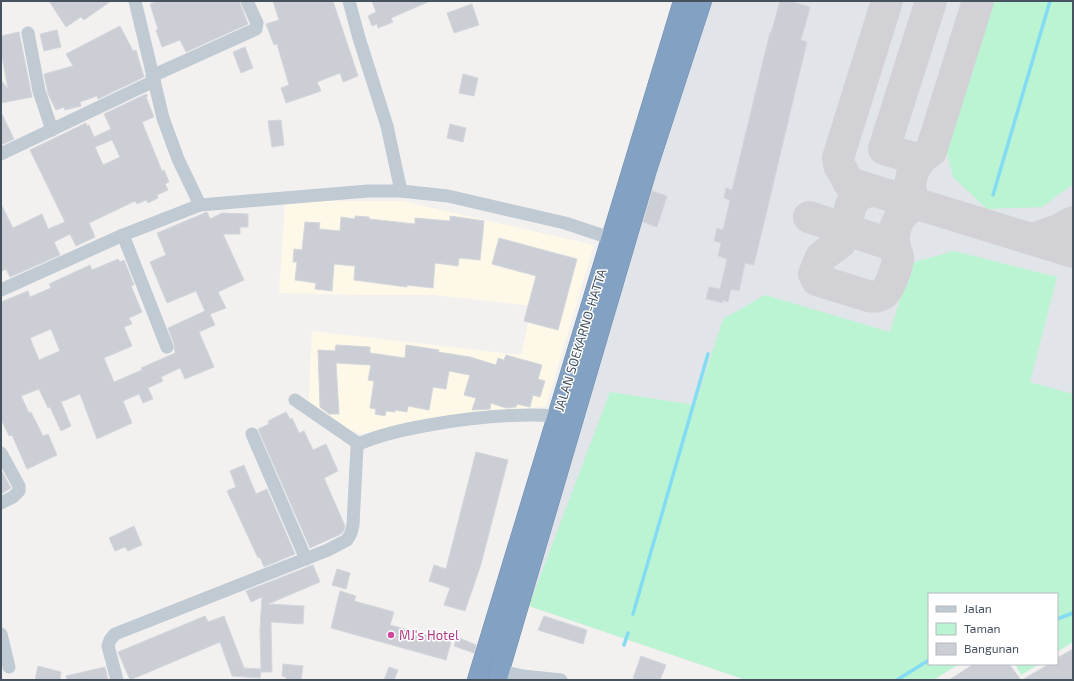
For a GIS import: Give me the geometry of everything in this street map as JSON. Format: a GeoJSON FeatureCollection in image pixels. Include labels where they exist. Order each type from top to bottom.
{"type":"FeatureCollection","features":[{"type":"Feature","properties":{"kind":"highway","name":"JALAN SOEKARNO-HATTA"},"geometry":{"type":"LineString","coordinates":[[498,676],[683,1]]}},
{"type":"Feature","properties":{"kind":"highway","name":"JALAN SOEKARNO-HATTA"},"geometry":{"type":"LineString","coordinates":[[477,680],[557,416],[618,241],[649,163],[702,1]]}},
{"type":"Feature","properties":{"kind":"street"},"geometry":{"type":"LineString","coordinates":[[135,1],[163,118],[178,159],[200,205]]}},
{"type":"Feature","properties":{"kind":"street"},"geometry":{"type":"LineString","coordinates":[[1,154],[52,130],[153,78],[256,30],[257,23],[248,1]]}},
{"type":"Feature","properties":{"kind":"street"},"geometry":{"type":"LineString","coordinates":[[352,2],[359,38],[387,126],[401,191]]}},
{"type":"Feature","properties":{"kind":"street"},"geometry":{"type":"LineString","coordinates":[[28,33],[39,91],[52,130]]}},
{"type":"Feature","properties":{"kind":"street"},"geometry":{"type":"LineString","coordinates":[[1,290],[123,235],[200,205],[368,191],[401,191],[448,196],[565,223],[618,241]]}},
{"type":"Feature","properties":{"kind":"street"},"geometry":{"type":"LineString","coordinates":[[123,235],[167,347]]}},
{"type":"Feature","properties":{"kind":"street"},"geometry":{"type":"LineString","coordinates":[[295,400],[358,444]]}},
{"type":"Feature","properties":{"kind":"street"},"geometry":{"type":"LineString","coordinates":[[358,444],[407,429],[472,417],[530,414],[557,416]]}},
{"type":"Feature","properties":{"kind":"street"},"geometry":{"type":"LineString","coordinates":[[252,434],[306,559]]}},
{"type":"Feature","properties":{"kind":"street"},"geometry":{"type":"LineString","coordinates":[[117,680],[108,646],[110,640],[115,634],[306,559],[347,540],[351,533],[358,444]]}},
{"type":"Feature","properties":{"kind":"street"},"geometry":{"type":"LineString","coordinates":[[1,453],[19,486],[20,491],[13,497],[1,503]]}},
{"type":"Feature","properties":{"kind":"street"},"geometry":{"type":"LineString","coordinates":[[1,634],[9,667]]}},
{"type":"Feature","properties":{"kind":"street"},"geometry":{"type":"LineString","coordinates":[[498,676],[523,676],[561,680]]}},
{"type":"Feature","properties":{"kind":"shaded area"},"geometry":{"type":"Polygon","coordinates":[[[712,1],[1073,1],[1073,642],[1058,651],[1058,593],[928,593],[928,665],[957,665],[933,680],[746,680],[529,606],[642,204],[687,54],[698,45],[712,1]]]}},
{"type":"Feature","properties":{"kind":"shaded area"},"geometry":{"type":"Polygon","coordinates":[[[285,201],[403,201],[594,245],[546,406],[360,434],[308,414],[312,331],[521,355],[532,306],[433,295],[279,293],[285,201]]]}},
{"type":"Feature","properties":{"kind":"green space"},"geometry":{"type":"Polygon","coordinates":[[[992,1],[1073,1],[1073,184],[1042,207],[987,209],[953,177],[946,149],[992,1]]]}},
{"type":"Feature","properties":{"kind":"green space"},"geometry":{"type":"Polygon","coordinates":[[[954,251],[1057,277],[1030,382],[1073,394],[1073,642],[1058,651],[1058,593],[928,593],[928,665],[957,665],[933,680],[746,680],[529,606],[610,392],[695,405],[723,319],[765,295],[890,332],[911,263],[954,251]]]}},
{"type":"Feature","properties":{"kind":"green space"},"geometry":{"type":"Polygon","coordinates":[[[1016,665],[1037,665],[1021,675],[1016,665]]]}},
{"type":"Feature","properties":{"kind":"building"},"geometry":{"type":"Polygon","coordinates":[[[49,1],[111,1],[84,20],[81,17],[66,27],[49,1]]]}},
{"type":"Feature","properties":{"kind":"building"},"geometry":{"type":"Polygon","coordinates":[[[158,1],[239,1],[248,24],[186,52],[180,40],[162,47],[156,30],[158,29],[150,4],[158,1]]]}},
{"type":"Feature","properties":{"kind":"building"},"geometry":{"type":"Polygon","coordinates":[[[273,1],[333,1],[358,76],[343,82],[340,73],[317,82],[321,91],[286,103],[281,88],[289,85],[277,44],[274,45],[266,24],[279,20],[273,1]]]}},
{"type":"Feature","properties":{"kind":"building"},"geometry":{"type":"Polygon","coordinates":[[[372,1],[430,1],[391,18],[393,22],[378,28],[377,24],[372,26],[368,16],[376,12],[372,1]]]}},
{"type":"Feature","properties":{"kind":"building"},"geometry":{"type":"Polygon","coordinates":[[[780,1],[790,1],[810,7],[801,40],[807,42],[754,265],[745,263],[739,291],[731,289],[728,302],[723,300],[723,303],[706,299],[709,287],[720,289],[727,259],[718,256],[721,243],[714,241],[717,228],[723,230],[730,200],[724,198],[726,188],[732,190],[770,32],[771,33],[780,1]]]}},
{"type":"Feature","properties":{"kind":"building"},"geometry":{"type":"Polygon","coordinates":[[[472,4],[479,25],[454,33],[447,13],[472,4]]]}},
{"type":"Feature","properties":{"kind":"building"},"geometry":{"type":"Polygon","coordinates":[[[120,26],[133,51],[136,50],[144,77],[98,99],[97,96],[80,102],[81,106],[65,110],[64,107],[56,110],[48,94],[44,74],[73,66],[66,54],[120,26]]]}},
{"type":"Feature","properties":{"kind":"building"},"geometry":{"type":"Polygon","coordinates":[[[57,30],[61,47],[44,51],[40,34],[57,30]]]}},
{"type":"Feature","properties":{"kind":"building"},"geometry":{"type":"Polygon","coordinates":[[[19,32],[32,97],[1,103],[1,80],[8,89],[1,51],[1,36],[19,32]]]}},
{"type":"Feature","properties":{"kind":"building"},"geometry":{"type":"Polygon","coordinates":[[[245,47],[253,68],[241,73],[233,52],[245,47]]]}},
{"type":"Feature","properties":{"kind":"building"},"geometry":{"type":"Polygon","coordinates":[[[463,74],[478,78],[474,96],[459,93],[463,74]]]}},
{"type":"Feature","properties":{"kind":"building"},"geometry":{"type":"Polygon","coordinates":[[[146,94],[148,96],[146,97],[154,117],[142,122],[162,171],[164,170],[169,182],[165,184],[168,190],[157,195],[158,198],[148,203],[146,200],[137,204],[135,201],[89,223],[95,237],[76,246],[70,234],[54,242],[60,255],[10,277],[6,269],[1,272],[1,204],[13,228],[42,214],[48,229],[65,222],[30,150],[86,123],[87,126],[89,125],[94,137],[111,129],[104,114],[146,94]],[[112,140],[95,147],[103,165],[120,157],[112,140]]]}},
{"type":"Feature","properties":{"kind":"building"},"geometry":{"type":"Polygon","coordinates":[[[1,112],[14,139],[1,145],[1,112]]]}},
{"type":"Feature","properties":{"kind":"building"},"geometry":{"type":"Polygon","coordinates":[[[281,120],[284,145],[272,147],[268,121],[281,120]]]}},
{"type":"Feature","properties":{"kind":"building"},"geometry":{"type":"Polygon","coordinates":[[[450,124],[466,128],[463,142],[447,138],[450,124]]]}},
{"type":"Feature","properties":{"kind":"building"},"geometry":{"type":"Polygon","coordinates":[[[652,191],[667,196],[657,227],[643,222],[652,191]]]}},
{"type":"Feature","properties":{"kind":"building"},"geometry":{"type":"Polygon","coordinates":[[[207,212],[210,219],[222,213],[248,214],[248,227],[240,227],[240,234],[223,234],[244,280],[218,292],[226,308],[210,314],[215,325],[199,332],[214,367],[185,379],[180,368],[161,377],[163,381],[148,388],[153,399],[143,403],[139,394],[123,401],[132,423],[97,439],[80,394],[61,402],[71,426],[61,431],[50,407],[48,408],[39,389],[21,396],[43,436],[48,434],[57,455],[27,469],[12,435],[9,436],[1,419],[1,302],[28,291],[30,297],[51,288],[49,284],[90,265],[92,270],[118,259],[120,262],[124,260],[134,285],[131,286],[142,312],[129,318],[132,324],[124,327],[132,346],[104,358],[114,382],[142,370],[141,368],[175,353],[174,344],[168,328],[205,311],[196,291],[167,303],[150,262],[166,255],[157,233],[207,212]],[[51,329],[30,338],[39,360],[60,351],[51,329]]]}},
{"type":"Feature","properties":{"kind":"building"},"geometry":{"type":"Polygon","coordinates":[[[355,216],[415,224],[415,218],[450,221],[450,216],[484,221],[480,260],[459,258],[458,266],[435,263],[433,288],[407,285],[407,287],[354,280],[355,266],[334,264],[332,291],[315,289],[316,283],[295,280],[297,262],[293,262],[294,249],[302,250],[305,222],[320,223],[319,229],[340,231],[341,217],[355,219],[355,216]]]}},
{"type":"Feature","properties":{"kind":"building"},"geometry":{"type":"Polygon","coordinates":[[[499,238],[577,259],[558,330],[524,321],[536,276],[492,264],[499,238]]]}},
{"type":"Feature","properties":{"kind":"building"},"geometry":{"type":"Polygon","coordinates":[[[336,345],[370,347],[370,353],[405,358],[406,345],[439,350],[438,352],[470,357],[496,365],[498,358],[504,360],[506,355],[542,365],[538,379],[545,381],[540,397],[533,395],[530,407],[517,404],[516,407],[506,408],[491,403],[490,409],[472,410],[476,398],[464,395],[470,375],[449,371],[446,389],[433,387],[429,410],[408,406],[407,412],[395,410],[395,412],[386,411],[385,416],[375,414],[376,409],[370,408],[374,381],[368,380],[371,365],[336,363],[339,414],[329,414],[320,407],[318,350],[335,351],[336,345]]]}},
{"type":"Feature","properties":{"kind":"building"},"geometry":{"type":"Polygon","coordinates":[[[286,412],[290,419],[292,418],[299,433],[304,431],[313,450],[326,444],[338,471],[324,478],[345,526],[344,530],[341,534],[310,548],[258,429],[269,424],[268,421],[286,412]]]}},
{"type":"Feature","properties":{"kind":"building"},"geometry":{"type":"Polygon","coordinates":[[[476,452],[508,460],[481,564],[465,611],[444,605],[450,588],[429,581],[434,565],[446,569],[476,452]]]}},
{"type":"Feature","properties":{"kind":"building"},"geometry":{"type":"Polygon","coordinates":[[[244,465],[256,494],[267,489],[295,554],[264,567],[260,557],[258,558],[227,491],[236,487],[230,471],[244,465]]]}},
{"type":"Feature","properties":{"kind":"building"},"geometry":{"type":"Polygon","coordinates":[[[1,470],[11,488],[1,494],[1,470]]]}},
{"type":"Feature","properties":{"kind":"building"},"geometry":{"type":"Polygon","coordinates":[[[134,526],[142,545],[128,551],[125,547],[115,551],[109,538],[134,526]]]}},
{"type":"Feature","properties":{"kind":"building"},"geometry":{"type":"Polygon","coordinates":[[[313,565],[320,582],[268,604],[304,606],[303,624],[271,622],[272,672],[261,672],[260,629],[262,597],[251,602],[246,591],[313,565]]]}},
{"type":"Feature","properties":{"kind":"building"},"geometry":{"type":"Polygon","coordinates":[[[337,569],[350,573],[346,589],[332,585],[337,569]]]}},
{"type":"Feature","properties":{"kind":"building","name":"MJ's Hotel"},"geometry":{"type":"Polygon","coordinates":[[[340,591],[356,596],[354,601],[394,612],[390,625],[451,642],[446,660],[331,628],[340,591]]]}},
{"type":"Feature","properties":{"kind":"building"},"geometry":{"type":"Polygon","coordinates":[[[205,616],[208,622],[224,616],[244,668],[261,669],[260,678],[232,676],[220,642],[130,680],[118,652],[205,616]]]}},
{"type":"Feature","properties":{"kind":"building"},"geometry":{"type":"Polygon","coordinates":[[[544,616],[587,630],[583,644],[538,630],[544,616]]]}},
{"type":"Feature","properties":{"kind":"building"},"geometry":{"type":"Polygon","coordinates":[[[457,637],[476,645],[474,653],[454,646],[457,637]]]}},
{"type":"Feature","properties":{"kind":"building"},"geometry":{"type":"Polygon","coordinates":[[[1073,649],[1073,680],[1022,680],[1047,665],[1058,665],[1058,657],[1073,649]]]}},
{"type":"Feature","properties":{"kind":"building"},"geometry":{"type":"Polygon","coordinates":[[[641,656],[666,665],[660,680],[638,680],[633,678],[641,656]]]}},
{"type":"Feature","properties":{"kind":"building"},"geometry":{"type":"Polygon","coordinates":[[[283,664],[303,666],[301,680],[286,680],[286,677],[282,676],[283,664]]]}},
{"type":"Feature","properties":{"kind":"building"},"geometry":{"type":"Polygon","coordinates":[[[972,665],[1010,665],[1021,680],[949,680],[972,665]]]}},
{"type":"Feature","properties":{"kind":"building"},"geometry":{"type":"Polygon","coordinates":[[[38,666],[61,672],[60,680],[35,680],[38,666]]]}},
{"type":"Feature","properties":{"kind":"building"},"geometry":{"type":"Polygon","coordinates":[[[105,667],[108,680],[67,680],[66,676],[105,667]]]}},
{"type":"Feature","properties":{"kind":"building"},"geometry":{"type":"Polygon","coordinates":[[[389,667],[398,670],[394,680],[384,680],[389,667]]]}},
{"type":"Feature","properties":{"kind":"waterway"},"geometry":{"type":"LineString","coordinates":[[993,195],[1050,1]]}},
{"type":"Feature","properties":{"kind":"waterway"},"geometry":{"type":"LineString","coordinates":[[633,614],[708,354]]}},
{"type":"Feature","properties":{"kind":"waterway"},"geometry":{"type":"LineString","coordinates":[[1058,619],[1073,613]]}},
{"type":"Feature","properties":{"kind":"waterway"},"geometry":{"type":"LineString","coordinates":[[624,645],[628,633]]}},
{"type":"Feature","properties":{"kind":"waterway"},"geometry":{"type":"LineString","coordinates":[[897,680],[928,661]]}},
{"type":"Feature","properties":{"kind":"taxiway"},"geometry":{"type":"LineString","coordinates":[[887,1],[838,158],[839,165],[849,183],[1073,252]]}},
{"type":"Feature","properties":{"kind":"taxiway"},"geometry":{"type":"LineString","coordinates":[[920,160],[884,149],[931,1]]}},
{"type":"Feature","properties":{"kind":"taxiway"},"geometry":{"type":"LineString","coordinates":[[872,191],[862,193],[851,205],[841,242],[821,257],[814,274],[817,280],[874,297],[881,295],[886,291],[894,273],[898,258],[894,241],[895,228],[905,212],[915,204],[911,189],[912,174],[919,162],[931,151],[978,1]]}},
{"type":"Feature","properties":{"kind":"taxiway"},"geometry":{"type":"LineString","coordinates":[[809,217],[895,246]]}},
{"type":"Feature","properties":{"kind":"taxiway"},"geometry":{"type":"LineString","coordinates":[[1033,239],[1058,230],[1073,222]]}},
{"type":"Feature","properties":{"kind":"place","name":"MJ's Hotel"},"geometry":{"type":"Point","coordinates":[391,635]}}]}
